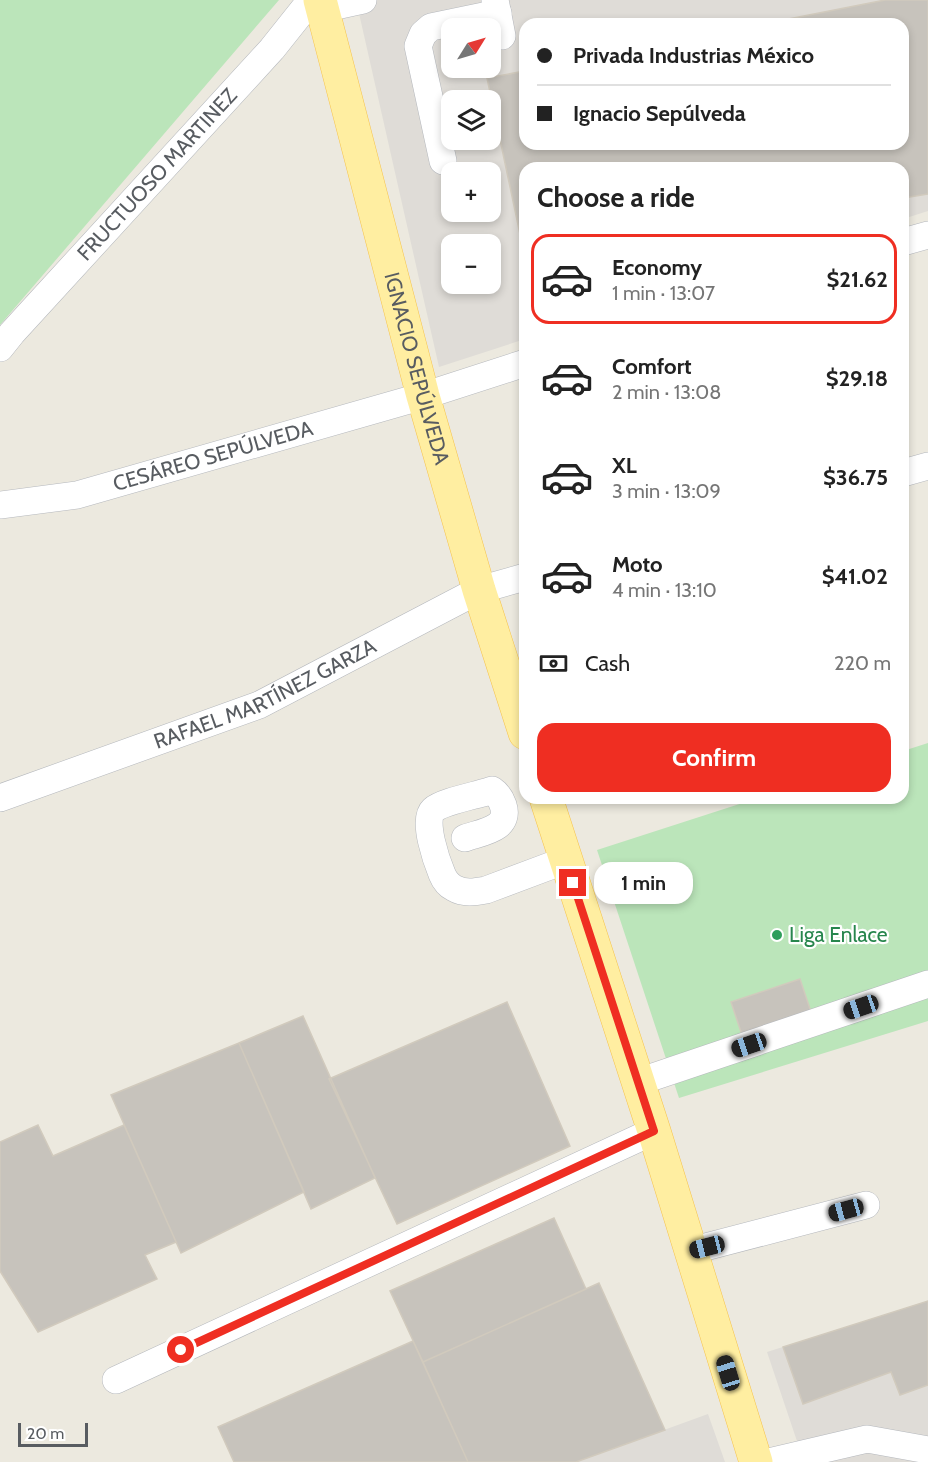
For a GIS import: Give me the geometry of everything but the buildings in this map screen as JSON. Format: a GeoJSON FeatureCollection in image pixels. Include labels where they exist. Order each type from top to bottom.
{"type":"FeatureCollection","features":[{"type":"Feature","properties":{"kind":"main road","name":"IGNACIO SEPÚLVEDA"},"geometry":{"type":"LineString","coordinates":[[318,3],[423,396],[479,590],[519,714]]}},
{"type":"Feature","properties":{"kind":"main road"},"geometry":{"type":"LineString","coordinates":[[548,804],[654,1131],[756,1462]]}},
{"type":"Feature","properties":{"kind":"street"},"geometry":{"type":"LineString","coordinates":[[318,3],[363,0]]}},
{"type":"Feature","properties":{"kind":"street","name":"FRUCTUOSO MARTINEZ"},"geometry":{"type":"LineString","coordinates":[[0,348],[272,49],[318,3]]}},
{"type":"Feature","properties":{"kind":"street"},"geometry":{"type":"LineString","coordinates":[[443,161],[418,46],[423,34],[431,27],[498,16]]}},
{"type":"Feature","properties":{"kind":"street"},"geometry":{"type":"LineString","coordinates":[[909,240],[928,234]]}},
{"type":"Feature","properties":{"kind":"street","name":"CESÁREO SEPÚLVEDA"},"geometry":{"type":"LineString","coordinates":[[0,505],[77,495],[423,396],[519,365]]}},
{"type":"Feature","properties":{"kind":"street"},"geometry":{"type":"LineString","coordinates":[[909,471],[928,466]]}},
{"type":"Feature","properties":{"kind":"street","name":"RAFAEL MARTÍNEZ GARZA"},"geometry":{"type":"LineString","coordinates":[[0,798],[259,705],[479,590],[519,579]]}},
{"type":"Feature","properties":{"kind":"street"},"geometry":{"type":"LineString","coordinates":[[465,838],[503,822],[505,813],[502,802],[492,790],[441,806],[429,814],[429,834],[442,875],[454,889],[473,893],[486,890],[566,860]]}},
{"type":"Feature","properties":{"kind":"street"},"geometry":{"type":"LineString","coordinates":[[638,1082],[928,984]]}},
{"type":"Feature","properties":{"kind":"street"},"geometry":{"type":"LineString","coordinates":[[116,1380],[654,1131]]}},
{"type":"Feature","properties":{"kind":"street"},"geometry":{"type":"LineString","coordinates":[[690,1251],[866,1205]]}},
{"type":"Feature","properties":{"kind":"street"},"geometry":{"type":"LineString","coordinates":[[769,1462],[867,1439],[928,1450]]}},
{"type":"Feature","properties":{"kind":"shaded area"},"geometry":{"type":"Polygon","coordinates":[[[356,0],[928,0],[928,211],[909,217],[909,162],[519,162],[519,341],[439,367],[356,0]]]}},
{"type":"Feature","properties":{"kind":"shaded area"},"geometry":{"type":"Polygon","coordinates":[[[928,1301],[928,1462],[804,1462],[767,1352],[928,1301]]]}},
{"type":"Feature","properties":{"kind":"shaded area"},"geometry":{"type":"Polygon","coordinates":[[[708,1414],[725,1462],[576,1462],[708,1414]]]}},
{"type":"Feature","properties":{"kind":"green space"},"geometry":{"type":"Polygon","coordinates":[[[0,0],[279,0],[0,325],[0,0]]]}},
{"type":"Feature","properties":{"kind":"green space","name":"Liga Enlace"},"geometry":{"type":"Polygon","coordinates":[[[928,743],[928,1021],[679,1098],[597,850],[739,804],[909,804],[909,749],[928,743]]]}},
{"type":"Feature","properties":{"kind":"place","name":"Liga Enlace"},"geometry":{"type":"Point","coordinates":[777,935]}},
{"type":"Feature","properties":{"kind":"route"},"geometry":{"type":"LineString","coordinates":[[181,1350],[654,1131],[573,883]]}}]}
